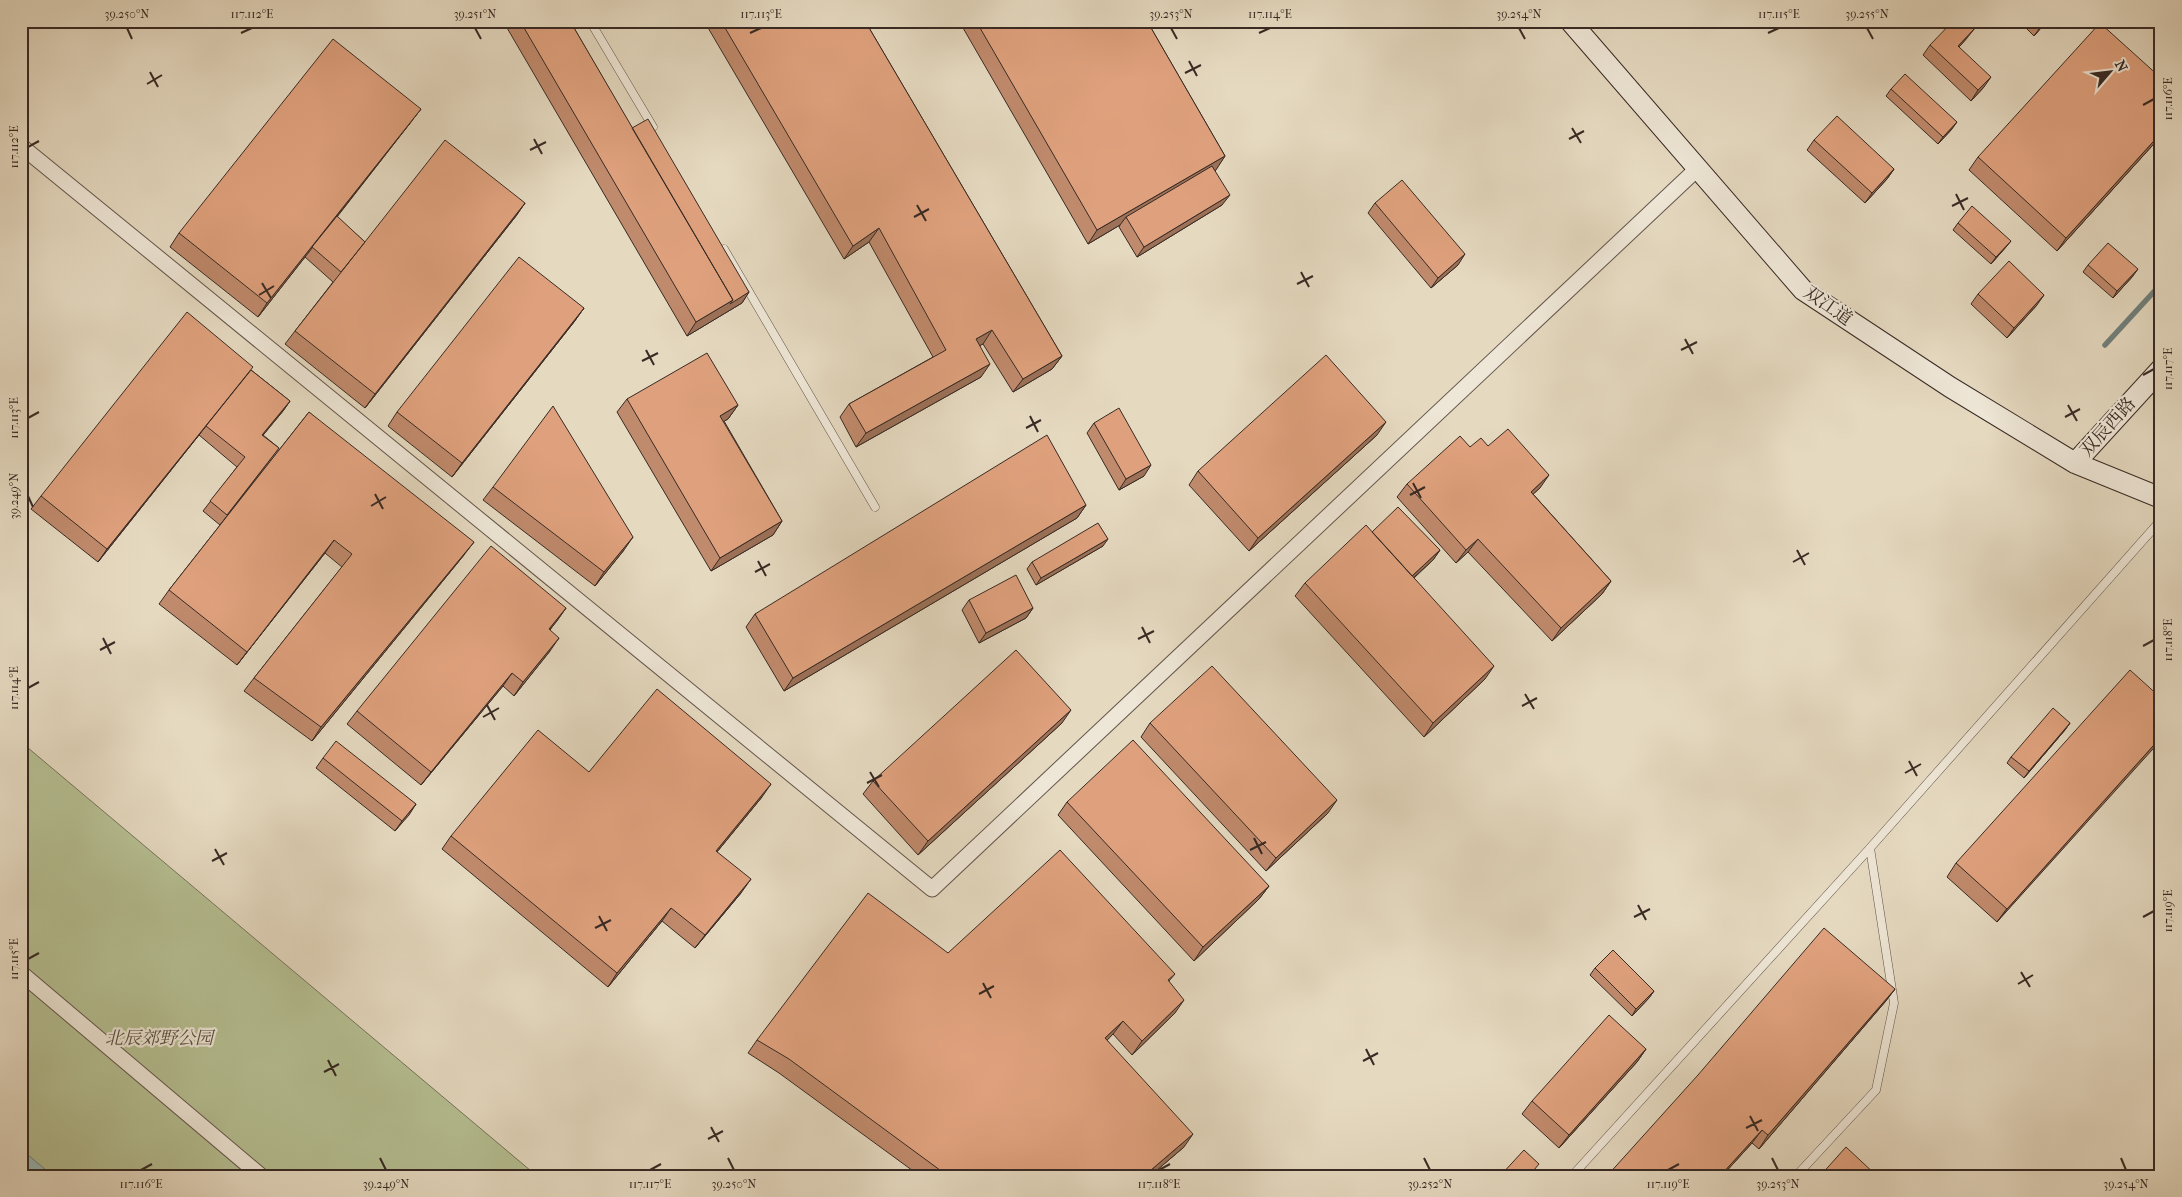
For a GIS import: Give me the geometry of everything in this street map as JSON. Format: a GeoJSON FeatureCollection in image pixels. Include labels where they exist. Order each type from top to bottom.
{"type":"FeatureCollection","features":[{"type":"Feature","properties":{"kind":"main road","name":"双江道"},"geometry":{"type":"LineString","coordinates":[[1570,21],[1803,290],[1950,387],[2075,463],[2161,498]]}},
{"type":"Feature","properties":{"kind":"main road","name":"双辰西路"},"geometry":{"type":"LineString","coordinates":[[2075,463],[2161,369]]}},
{"type":"Feature","properties":{"kind":"street"},"geometry":{"type":"LineString","coordinates":[[21,146],[932,889],[1698,168]]}},
{"type":"Feature","properties":{"kind":"street"},"geometry":{"type":"LineString","coordinates":[[21,973],[261,1176]]}},
{"type":"Feature","properties":{"kind":"lane"},"geometry":{"type":"LineString","coordinates":[[590,21],[655,132]]}},
{"type":"Feature","properties":{"kind":"lane"},"geometry":{"type":"LineString","coordinates":[[720,243],[876,507]]}},
{"type":"Feature","properties":{"kind":"lane"},"geometry":{"type":"LineString","coordinates":[[1572,1176],[1870,848],[2161,520]]}},
{"type":"Feature","properties":{"kind":"lane"},"geometry":{"type":"LineString","coordinates":[[1796,1176],[1876,1090],[1894,1003],[1870,848]]}},
{"type":"Feature","properties":{"kind":"green space","name":"北辰郊野公园"},"geometry":{"type":"Polygon","coordinates":[[[21,742],[537,1176],[21,1176],[21,742]]]}},
{"type":"Feature","properties":{"kind":"water"},"geometry":{"type":"Polygon","coordinates":[[[21,1149],[53,1176],[21,1176],[21,1149]]]}},
{"type":"Feature","properties":{"kind":"building"},"geometry":{"type":"Polygon","coordinates":[[[520,21],[570,21],[733,300],[696,322],[520,21]]]}},
{"type":"Feature","properties":{"kind":"building"},"geometry":{"type":"Polygon","coordinates":[[[721,21],[865,21],[1062,356],[1023,379],[992,330],[976,339],[990,364],[866,433],[849,404],[946,350],[879,228],[853,246],[721,21]]]}},
{"type":"Feature","properties":{"kind":"building"},"geometry":{"type":"Polygon","coordinates":[[[976,21],[1147,21],[1225,156],[1097,230],[976,21]]]}},
{"type":"Feature","properties":{"kind":"building"},"geometry":{"type":"Polygon","coordinates":[[[1953,21],[1967,21],[1975,28],[1958,46],[1991,77],[1978,90],[1930,45],[1953,21]]]}},
{"type":"Feature","properties":{"kind":"building"},"geometry":{"type":"Polygon","coordinates":[[[2031,21],[2046,21],[2039,29],[2031,21]]]}},
{"type":"Feature","properties":{"kind":"building"},"geometry":{"type":"Polygon","coordinates":[[[2100,23],[2161,78],[2161,133],[2066,238],[1978,157],[2100,23]]]}},
{"type":"Feature","properties":{"kind":"building"},"geometry":{"type":"Polygon","coordinates":[[[333,39],[421,109],[267,303],[179,233],[333,39]]]}},
{"type":"Feature","properties":{"kind":"building"},"geometry":{"type":"Polygon","coordinates":[[[1905,74],[1957,122],[1943,137],[1891,89],[1905,74]]]}},
{"type":"Feature","properties":{"kind":"building"},"geometry":{"type":"Polygon","coordinates":[[[1837,116],[1894,169],[1872,193],[1814,140],[1837,116]]]}},
{"type":"Feature","properties":{"kind":"building"},"geometry":{"type":"Polygon","coordinates":[[[648,119],[749,292],[730,304],[733,300],[632,128],[648,119]]]}},
{"type":"Feature","properties":{"kind":"building"},"geometry":{"type":"Polygon","coordinates":[[[445,140],[525,203],[375,394],[295,331],[445,140]]]}},
{"type":"Feature","properties":{"kind":"building"},"geometry":{"type":"Polygon","coordinates":[[[1212,166],[1230,195],[1144,247],[1126,217],[1212,166]]]}},
{"type":"Feature","properties":{"kind":"building"},"geometry":{"type":"Polygon","coordinates":[[[1402,180],[1465,254],[1438,278],[1375,203],[1402,180]]]}},
{"type":"Feature","properties":{"kind":"building"},"geometry":{"type":"Polygon","coordinates":[[[1972,206],[2011,241],[1996,257],[1958,223],[1972,206]]]}},
{"type":"Feature","properties":{"kind":"building"},"geometry":{"type":"Polygon","coordinates":[[[337,216],[365,242],[341,272],[312,247],[337,216]]]}},
{"type":"Feature","properties":{"kind":"building"},"geometry":{"type":"Polygon","coordinates":[[[2108,243],[2138,269],[2117,291],[2088,265],[2108,243]]]}},
{"type":"Feature","properties":{"kind":"building"},"geometry":{"type":"Polygon","coordinates":[[[519,257],[584,308],[462,463],[397,412],[519,257]]]}},
{"type":"Feature","properties":{"kind":"building"},"geometry":{"type":"Polygon","coordinates":[[[2009,261],[2044,295],[2014,328],[1978,294],[2009,261]]]}},
{"type":"Feature","properties":{"kind":"building"},"geometry":{"type":"Polygon","coordinates":[[[187,312],[253,367],[107,549],[41,496],[187,312]]]}},
{"type":"Feature","properties":{"kind":"building"},"geometry":{"type":"Polygon","coordinates":[[[707,353],[738,405],[720,416],[782,521],[720,558],[627,399],[707,353]]]}},
{"type":"Feature","properties":{"kind":"building"},"geometry":{"type":"Polygon","coordinates":[[[1326,355],[1386,422],[1258,538],[1198,471],[1326,355]]]}},
{"type":"Feature","properties":{"kind":"building"},"geometry":{"type":"Polygon","coordinates":[[[251,370],[290,401],[262,435],[279,448],[227,515],[210,501],[245,457],[206,426],[251,370]]]}},
{"type":"Feature","properties":{"kind":"building"},"geometry":{"type":"Polygon","coordinates":[[[553,406],[633,537],[604,572],[493,487],[553,406]]]}},
{"type":"Feature","properties":{"kind":"building"},"geometry":{"type":"Polygon","coordinates":[[[1119,408],[1151,465],[1126,479],[1094,423],[1119,408]]]}},
{"type":"Feature","properties":{"kind":"building"},"geometry":{"type":"Polygon","coordinates":[[[309,412],[474,542],[321,727],[254,678],[352,554],[334,540],[247,652],[169,590],[309,412]]]}},
{"type":"Feature","properties":{"kind":"building"},"geometry":{"type":"Polygon","coordinates":[[[1508,429],[1549,475],[1531,492],[1611,581],[1561,628],[1478,539],[1466,550],[1407,484],[1460,436],[1470,447],[1481,438],[1488,446],[1508,429]]]}},
{"type":"Feature","properties":{"kind":"building"},"geometry":{"type":"Polygon","coordinates":[[[1047,435],[1086,505],[793,678],[755,614],[1047,435]]]}},
{"type":"Feature","properties":{"kind":"building"},"geometry":{"type":"Polygon","coordinates":[[[1398,507],[1440,550],[1412,576],[1372,532],[1398,507]]]}},
{"type":"Feature","properties":{"kind":"building"},"geometry":{"type":"Polygon","coordinates":[[[1098,523],[1108,539],[1041,578],[1032,562],[1098,523]]]}},
{"type":"Feature","properties":{"kind":"building"},"geometry":{"type":"Polygon","coordinates":[[[1366,525],[1494,666],[1433,723],[1305,583],[1366,525]]]}},
{"type":"Feature","properties":{"kind":"building"},"geometry":{"type":"Polygon","coordinates":[[[491,546],[566,608],[549,629],[559,638],[523,682],[512,673],[431,772],[357,711],[491,546]]]}},
{"type":"Feature","properties":{"kind":"building"},"geometry":{"type":"Polygon","coordinates":[[[1016,575],[1033,608],[986,633],[969,600],[1016,575]]]}},
{"type":"Feature","properties":{"kind":"building"},"geometry":{"type":"Polygon","coordinates":[[[1016,650],[1071,710],[928,841],[873,781],[1016,650]]]}},
{"type":"Feature","properties":{"kind":"building"},"geometry":{"type":"Polygon","coordinates":[[[1212,666],[1337,800],[1276,858],[1150,723],[1212,666]]]}},
{"type":"Feature","properties":{"kind":"building"},"geometry":{"type":"Polygon","coordinates":[[[2130,670],[2161,698],[2161,737],[2007,909],[1956,863],[2130,670]]]}},
{"type":"Feature","properties":{"kind":"building"},"geometry":{"type":"Polygon","coordinates":[[[657,689],[771,784],[716,851],[751,879],[705,935],[671,908],[617,973],[451,836],[538,730],[589,772],[657,689]]]}},
{"type":"Feature","properties":{"kind":"building"},"geometry":{"type":"Polygon","coordinates":[[[2053,708],[2070,723],[2029,771],[2011,757],[2053,708]]]}},
{"type":"Feature","properties":{"kind":"building"},"geometry":{"type":"Polygon","coordinates":[[[1133,740],[1269,886],[1203,947],[1067,802],[1133,740]]]}},
{"type":"Feature","properties":{"kind":"building"},"geometry":{"type":"Polygon","coordinates":[[[336,741],[416,804],[402,821],[323,758],[336,741]]]}},
{"type":"Feature","properties":{"kind":"building"},"geometry":{"type":"Polygon","coordinates":[[[1060,850],[1175,974],[1168,980],[1184,1000],[1142,1041],[1123,1021],[1105,1038],[1193,1134],[1144,1176],[948,1176],[789,1059],[757,1040],[868,893],[948,953],[1060,850]]]}},
{"type":"Feature","properties":{"kind":"building"},"geometry":{"type":"Polygon","coordinates":[[[1824,928],[1895,989],[1768,1135],[1762,1130],[1720,1176],[1607,1176],[1698,1075],[1824,928]]]}},
{"type":"Feature","properties":{"kind":"building"},"geometry":{"type":"Polygon","coordinates":[[[1613,950],[1654,991],[1636,1009],[1595,968],[1613,950]]]}},
{"type":"Feature","properties":{"kind":"building"},"geometry":{"type":"Polygon","coordinates":[[[1609,1015],[1646,1049],[1569,1135],[1532,1101],[1609,1015]]]}},
{"type":"Feature","properties":{"kind":"building"},"geometry":{"type":"Polygon","coordinates":[[[1846,1147],[1877,1176],[1820,1176],[1846,1147]]]}},
{"type":"Feature","properties":{"kind":"building"},"geometry":{"type":"Polygon","coordinates":[[[1524,1150],[1539,1164],[1529,1176],[1500,1176],[1524,1150]]]}},
{"type":"Feature","properties":{"kind":"waterway"},"geometry":{"type":"LineString","coordinates":[[2105,345],[2161,284]]}}]}
